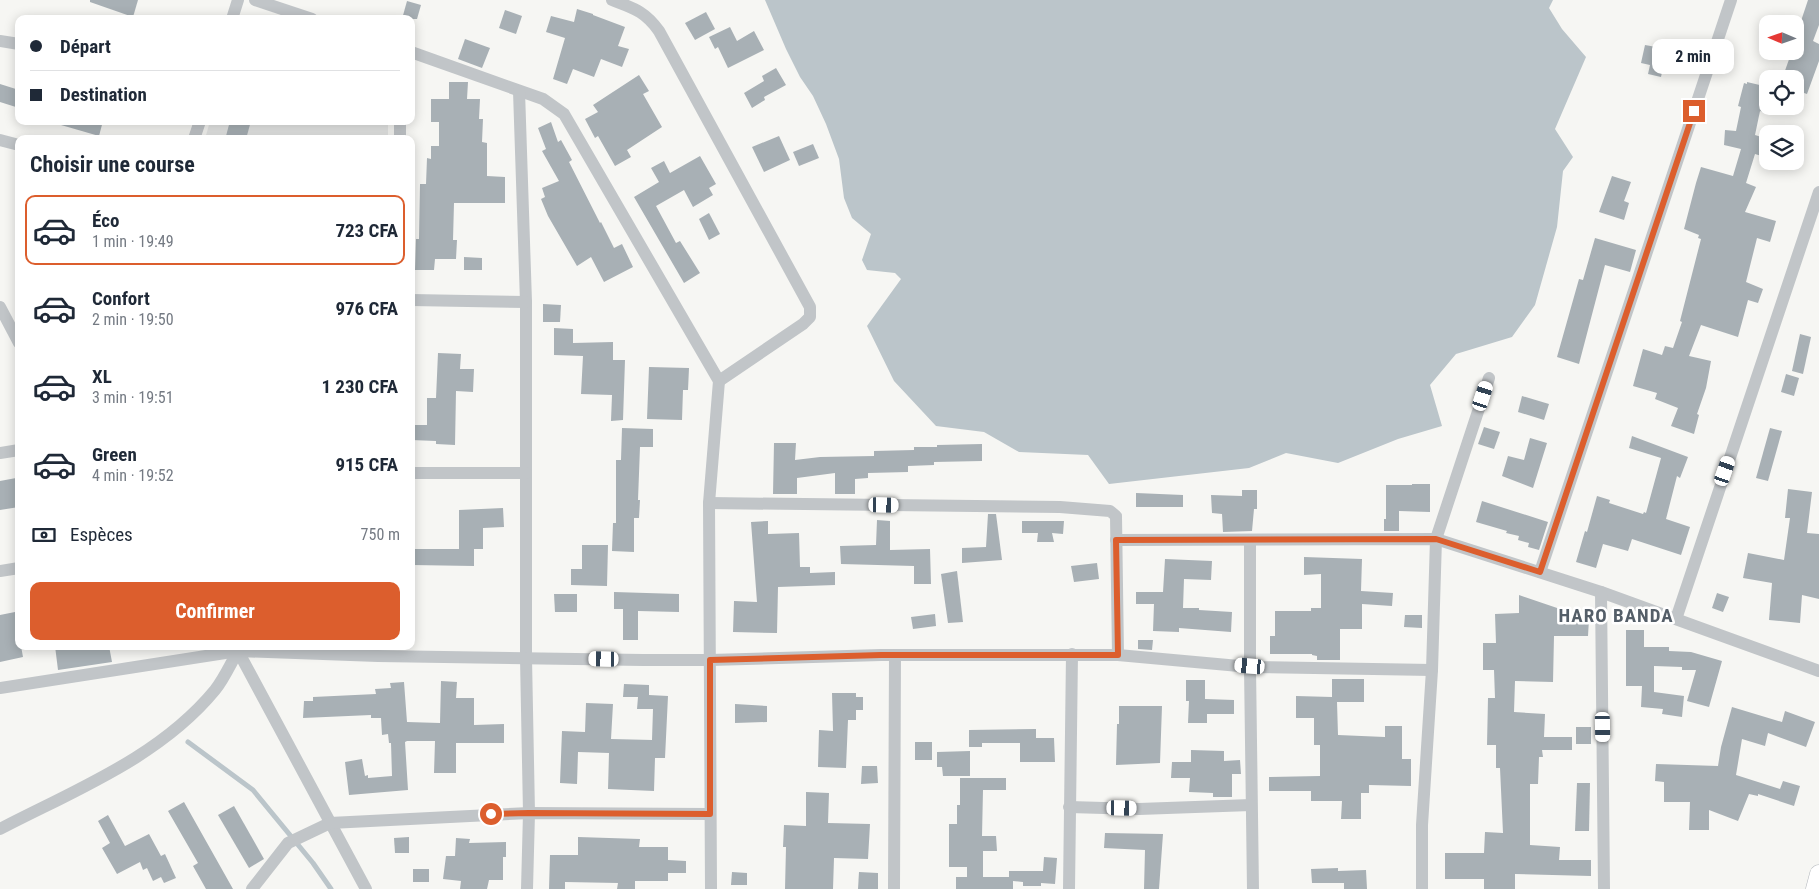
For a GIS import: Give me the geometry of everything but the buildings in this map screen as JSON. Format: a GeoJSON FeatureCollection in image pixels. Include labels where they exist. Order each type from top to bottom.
{"type":"FeatureCollection","features":[{"type":"Feature","properties":{"kind":"street"},"geometry":{"type":"LineString","coordinates":[[233,15],[238,0]]}},
{"type":"Feature","properties":{"kind":"street"},"geometry":{"type":"LineString","coordinates":[[255,0],[300,15]]}},
{"type":"Feature","properties":{"kind":"street"},"geometry":{"type":"LineString","coordinates":[[612,0],[640,11],[651,20],[659,31],[810,307],[810,317],[803,324],[719,381]]}},
{"type":"Feature","properties":{"kind":"street"},"geometry":{"type":"LineString","coordinates":[[1540,572],[1730,0]]}},
{"type":"Feature","properties":{"kind":"street"},"geometry":{"type":"LineString","coordinates":[[0,41],[15,43]]}},
{"type":"Feature","properties":{"kind":"street"},"geometry":{"type":"LineString","coordinates":[[415,53],[543,99],[564,114],[719,381],[710,503],[711,889]]}},
{"type":"Feature","properties":{"kind":"street"},"geometry":{"type":"LineString","coordinates":[[518,91],[526,302],[526,658],[529,813],[527,889]]}},
{"type":"Feature","properties":{"kind":"street"},"geometry":{"type":"LineString","coordinates":[[0,140],[15,144]]}},
{"type":"Feature","properties":{"kind":"street"},"geometry":{"type":"LineString","coordinates":[[1676,619],[1819,192]]}},
{"type":"Feature","properties":{"kind":"street"},"geometry":{"type":"LineString","coordinates":[[415,300],[526,302]]}},
{"type":"Feature","properties":{"kind":"street"},"geometry":{"type":"LineString","coordinates":[[0,307],[15,335]]}},
{"type":"Feature","properties":{"kind":"street"},"geometry":{"type":"LineString","coordinates":[[1422,889],[1422,825],[1432,670],[1436,539],[1489,378]]}},
{"type":"Feature","properties":{"kind":"street"},"geometry":{"type":"LineString","coordinates":[[0,453],[15,451]]}},
{"type":"Feature","properties":{"kind":"street"},"geometry":{"type":"LineString","coordinates":[[415,473],[526,472]]}},
{"type":"Feature","properties":{"kind":"street"},"geometry":{"type":"LineString","coordinates":[[710,503],[1104,509],[1110,511],[1116,516],[1118,655]]}},
{"type":"Feature","properties":{"kind":"street"},"geometry":{"type":"LineString","coordinates":[[1116,540],[1436,539],[1601,592],[1819,671]]}},
{"type":"Feature","properties":{"kind":"street"},"geometry":{"type":"LineString","coordinates":[[1250,540],[1253,889]]}},
{"type":"Feature","properties":{"kind":"street"},"geometry":{"type":"LineString","coordinates":[[0,571],[15,569]]}},
{"type":"Feature","properties":{"kind":"street"},"geometry":{"type":"LineString","coordinates":[[1601,592],[1604,889]]}},
{"type":"Feature","properties":{"kind":"street"},"geometry":{"type":"LineString","coordinates":[[0,688],[224,650]]}},
{"type":"Feature","properties":{"kind":"street"},"geometry":{"type":"LineString","coordinates":[[0,829],[137,758],[190,718],[216,689],[235,650]]}},
{"type":"Feature","properties":{"kind":"street"},"geometry":{"type":"LineString","coordinates":[[237,650],[366,889]]}},
{"type":"Feature","properties":{"kind":"street"},"geometry":{"type":"LineString","coordinates":[[272,650],[378,656],[710,660],[895,655],[1072,654],[1118,655],[1250,666],[1432,670]]}},
{"type":"Feature","properties":{"kind":"street"},"geometry":{"type":"LineString","coordinates":[[1069,889],[1072,654]]}},
{"type":"Feature","properties":{"kind":"street"},"geometry":{"type":"LineString","coordinates":[[894,889],[895,655]]}},
{"type":"Feature","properties":{"kind":"street"},"geometry":{"type":"LineString","coordinates":[[1069,807],[1251,806]]}},
{"type":"Feature","properties":{"kind":"street"},"geometry":{"type":"LineString","coordinates":[[252,889],[288,843],[330,823],[529,813],[710,814]]}},
{"type":"Feature","properties":{"kind":"street"},"geometry":{"type":"LineString","coordinates":[[1815,889],[1819,874]]}},
{"type":"Feature","properties":{"kind":"shaded area"},"geometry":{"type":"Polygon","coordinates":[[[765,0],[1553,0],[1549,8],[1562,29],[1586,57],[1555,129],[1573,157],[1563,171],[1557,227],[1535,305],[1512,337],[1456,354],[1430,385],[1442,426],[1398,439],[1338,463],[1286,453],[1249,468],[1109,484],[1088,455],[1019,452],[984,432],[936,426],[894,381],[867,326],[901,279],[895,273],[867,270],[862,260],[871,234],[852,218],[844,198],[839,159],[826,124],[813,96],[800,77],[786,49],[765,0]]]}},
{"type":"Feature","properties":{"kind":"shaded area"},"geometry":{"type":"Polygon","coordinates":[[[209,125],[388,125],[388,135],[206,135],[209,125]]]}},
{"type":"Feature","properties":{"kind":"waterway"},"geometry":{"type":"LineString","coordinates":[[188,742],[253,790],[313,863],[331,889]]}},
{"type":"Feature","properties":{"kind":"district","name":"HARO BANDA"},"geometry":{"type":"Point","coordinates":[1616,615]}},
{"type":"Feature","properties":{"kind":"route"},"geometry":{"type":"LineString","coordinates":[[491,814],[710,814],[710,660],[881,655],[1118,655],[1116,540],[1436,539],[1540,572],[1694,111]]}}]}
